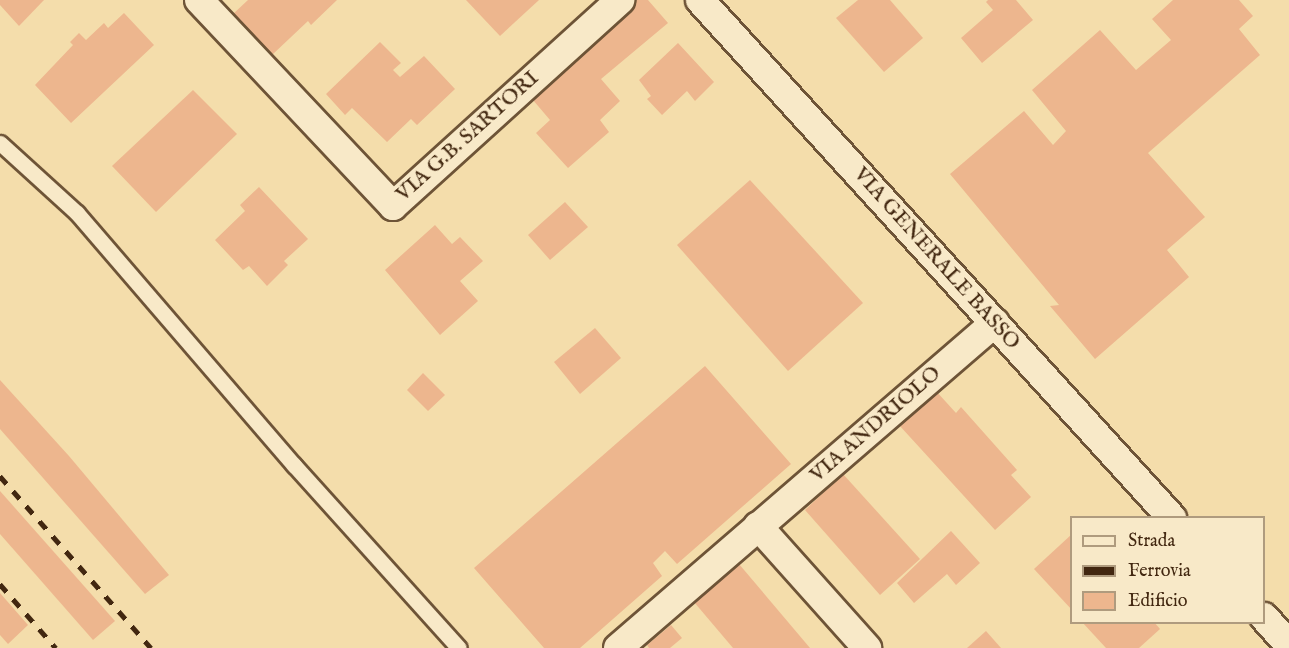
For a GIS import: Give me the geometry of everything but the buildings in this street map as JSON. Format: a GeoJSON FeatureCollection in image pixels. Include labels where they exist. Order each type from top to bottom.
{"type":"FeatureCollection","features":[{"type":"Feature","properties":{"kind":"street","name":"VIA G.B. SARTORI"},"geometry":{"type":"LineString","coordinates":[[199,0],[393,206],[620,0]]}},
{"type":"Feature","properties":{"kind":"street","name":"VIA GENERALE BASSO"},"geometry":{"type":"LineString","coordinates":[[700,0],[1170,516]]}},
{"type":"Feature","properties":{"kind":"street","name":"VIA ANDRIOLO"},"geometry":{"type":"LineString","coordinates":[[618,648],[995,323]]}},
{"type":"Feature","properties":{"kind":"street"},"geometry":{"type":"LineString","coordinates":[[758,526],[867,648]]}},
{"type":"Feature","properties":{"kind":"street"},"geometry":{"type":"LineString","coordinates":[[1265,619],[1289,645]]}},
{"type":"Feature","properties":{"kind":"lane"},"geometry":{"type":"LineString","coordinates":[[0,143],[77,213],[294,465],[459,648]]}},
{"type":"Feature","properties":{"kind":"railway"},"geometry":{"type":"LineString","coordinates":[[0,476],[151,648]]}},
{"type":"Feature","properties":{"kind":"railway"},"geometry":{"type":"LineString","coordinates":[[0,584],[56,648]]}}]}
